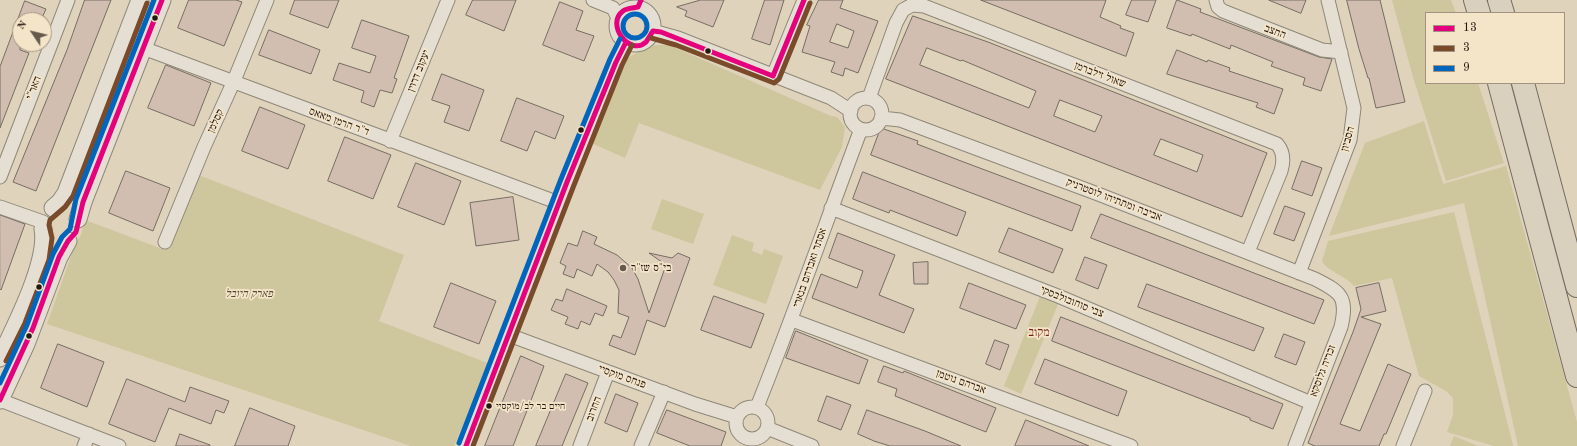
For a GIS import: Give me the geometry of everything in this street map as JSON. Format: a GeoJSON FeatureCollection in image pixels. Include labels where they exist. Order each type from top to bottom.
{"type":"FeatureCollection","features":[{"type":"Feature","properties":{"kind":"highway"},"geometry":{"type":"LineString","coordinates":[[1475,0],[1479,12]]}},
{"type":"Feature","properties":{"kind":"highway"},"geometry":{"type":"LineString","coordinates":[[1499,0],[1503,12]]}},
{"type":"Feature","properties":{"kind":"highway"},"geometry":{"type":"LineString","coordinates":[[1499,84],[1577,376]]}},
{"type":"Feature","properties":{"kind":"highway"},"geometry":{"type":"LineString","coordinates":[[1523,84],[1577,286]]}},
{"type":"Feature","properties":{"kind":"street","name":"האר\"י"},"geometry":{"type":"LineString","coordinates":[[0,177],[68,0]]}},
{"type":"Feature","properties":{"kind":"street"},"geometry":{"type":"LineString","coordinates":[[0,358],[18,320],[42,258],[44,238],[43,225],[48,211],[60,202],[66,193],[140,0]]}},
{"type":"Feature","properties":{"kind":"street"},"geometry":{"type":"LineString","coordinates":[[119,446],[86,440],[0,400],[33,328],[59,257],[68,241],[76,232],[83,202],[162,0]]}},
{"type":"Feature","properties":{"kind":"street","name":"קסלמן"},"geometry":{"type":"LineString","coordinates":[[166,242],[204,147],[233,84],[267,0]]}},
{"type":"Feature","properties":{"kind":"street","name":"יעקוב דרוין"},"geometry":{"type":"LineString","coordinates":[[390,141],[448,0]]}},
{"type":"Feature","properties":{"kind":"street"},"geometry":{"type":"LineString","coordinates":[[593,0],[613,8],[618,18]]}},
{"type":"Feature","properties":{"kind":"street"},"geometry":{"type":"LineString","coordinates":[[773,76],[804,0]]}},
{"type":"Feature","properties":{"kind":"street","name":"החצב"},"geometry":{"type":"LineString","coordinates":[[1216,0],[1218,7],[1223,11],[1322,50],[1341,52]]}},
{"type":"Feature","properties":{"kind":"street","name":"הסביון"},"geometry":{"type":"LineString","coordinates":[[1299,273],[1352,130],[1354,108],[1328,0]]}},
{"type":"Feature","properties":{"kind":"street"},"geometry":{"type":"LineString","coordinates":[[640,4],[649,13],[652,19],[653,31],[651,36],[642,43],[637,44],[626,42],[618,34],[616,24],[618,18],[626,9],[640,4]]}},
{"type":"Feature","properties":{"kind":"street","name":"שאול זילברמן"},"geometry":{"type":"LineString","coordinates":[[869,98],[900,16],[907,7],[917,5],[931,9],[1277,144],[1281,149],[1284,162],[1248,252]]}},
{"type":"Feature","properties":{"kind":"street"},"geometry":{"type":"LineString","coordinates":[[129,28],[143,48]]}},
{"type":"Feature","properties":{"kind":"street"},"geometry":{"type":"LineString","coordinates":[[653,31],[678,38],[831,98],[851,110]]}},
{"type":"Feature","properties":{"kind":"street"},"geometry":{"type":"LineString","coordinates":[[466,446],[559,203],[616,62],[626,42]]}},
{"type":"Feature","properties":{"kind":"street","name":"ד\"ר הרמן מאאס"},"geometry":{"type":"LineString","coordinates":[[143,48],[233,84],[559,203]]}},
{"type":"Feature","properties":{"kind":"street"},"geometry":{"type":"LineString","coordinates":[[869,98],[874,100],[880,108],[881,118],[876,126],[871,129],[861,129],[851,120],[851,110],[855,102],[869,98]]}},
{"type":"Feature","properties":{"kind":"street","name":"אביבה ומתתיהו לוסטרניק"},"geometry":{"type":"LineString","coordinates":[[881,118],[900,120],[1248,252],[1324,283],[1340,296]]}},
{"type":"Feature","properties":{"kind":"street","name":"אסתר ואברהם בנארי"},"geometry":{"type":"LineString","coordinates":[[756,407],[792,320],[831,208],[861,129]]}},
{"type":"Feature","properties":{"kind":"street"},"geometry":{"type":"LineString","coordinates":[[53,208],[63,206],[68,208],[73,211],[78,219]]}},
{"type":"Feature","properties":{"kind":"street"},"geometry":{"type":"LineString","coordinates":[[0,207],[43,225],[50,239],[62,242],[68,241]]}},
{"type":"Feature","properties":{"kind":"street","name":"צבי סוחובולבסקי"},"geometry":{"type":"LineString","coordinates":[[831,208],[1058,296],[1311,402]]}},
{"type":"Feature","properties":{"kind":"street","name":"זכריה גלוסקא"},"geometry":{"type":"LineString","coordinates":[[1295,446],[1341,327],[1344,303],[1340,296]]}},
{"type":"Feature","properties":{"kind":"street","name":"אברהם נוטמן"},"geometry":{"type":"LineString","coordinates":[[792,320],[1130,446]]}},
{"type":"Feature","properties":{"kind":"street","name":"פנחס מוקסיי"},"geometry":{"type":"LineString","coordinates":[[509,335],[608,372],[737,417]]}},
{"type":"Feature","properties":{"kind":"street","name":"החרוב"},"geometry":{"type":"LineString","coordinates":[[580,446],[608,372]]}},
{"type":"Feature","properties":{"kind":"street"},"geometry":{"type":"LineString","coordinates":[[1403,446],[1425,391]]}},
{"type":"Feature","properties":{"kind":"street"},"geometry":{"type":"LineString","coordinates":[[641,446],[664,392]]}},
{"type":"Feature","properties":{"kind":"street"},"geometry":{"type":"LineString","coordinates":[[748,406],[756,407],[766,414],[768,422],[767,428],[762,435],[744,442],[737,429],[737,417],[743,409],[748,406]]}},
{"type":"Feature","properties":{"kind":"street"},"geometry":{"type":"LineString","coordinates":[[767,428],[812,446]]}},
{"type":"Feature","properties":{"kind":"green space"},"geometry":{"type":"Polygon","coordinates":[[[1392,0],[1451,0],[1456,12],[1425,12],[1425,84],[1478,84],[1504,163],[1446,181],[1413,77],[1392,0]]]}},
{"type":"Feature","properties":{"kind":"green space"},"geometry":{"type":"Polygon","coordinates":[[[656,45],[669,45],[831,116],[837,117],[845,127],[842,147],[820,190],[639,123],[625,158],[589,142],[626,59],[643,49],[656,45]]]}},
{"type":"Feature","properties":{"kind":"green space"},"geometry":{"type":"Polygon","coordinates":[[[1424,121],[1443,184],[1506,166],[1577,422],[1577,446],[1518,446],[1464,203],[1329,236],[1365,143],[1424,121]]]}},
{"type":"Feature","properties":{"kind":"green space","name":"פארק היובל"},"geometry":{"type":"Polygon","coordinates":[[[196,174],[404,255],[379,321],[490,364],[454,446],[411,446],[47,324],[75,245],[81,235],[85,220],[165,250],[196,174]]]}},
{"type":"Feature","properties":{"kind":"green space"},"geometry":{"type":"Polygon","coordinates":[[[662,199],[704,214],[693,244],[651,229],[662,199]]]}},
{"type":"Feature","properties":{"kind":"green space"},"geometry":{"type":"Polygon","coordinates":[[[1454,212],[1513,446],[1494,446],[1447,432],[1453,415],[1453,398],[1446,391],[1419,376],[1392,278],[1354,286],[1346,279],[1328,268],[1322,261],[1328,241],[1454,212]]]}},
{"type":"Feature","properties":{"kind":"green space"},"geometry":{"type":"Polygon","coordinates":[[[732,235],[754,243],[752,251],[762,255],[764,249],[783,256],[766,304],[713,285],[732,235]]]}},
{"type":"Feature","properties":{"kind":"green space"},"geometry":{"type":"Polygon","coordinates":[[[1041,294],[1059,302],[1021,394],[1004,386],[1041,294]]]}},
{"type":"Feature","properties":{"kind":"green space"},"geometry":{"type":"Polygon","coordinates":[[[1454,436],[1478,446],[1450,446],[1454,436]]]}},
{"type":"Feature","properties":{"kind":"building"},"geometry":{"type":"Polygon","coordinates":[[[85,0],[111,0],[36,191],[13,182],[67,50],[85,0]]]}},
{"type":"Feature","properties":{"kind":"building"},"geometry":{"type":"Polygon","coordinates":[[[189,0],[236,0],[242,2],[224,46],[178,28],[189,0]]]}},
{"type":"Feature","properties":{"kind":"building"},"geometry":{"type":"Polygon","coordinates":[[[295,0],[339,0],[328,28],[290,14],[295,0]]]}},
{"type":"Feature","properties":{"kind":"building"},"geometry":{"type":"Polygon","coordinates":[[[473,0],[516,0],[504,31],[466,15],[473,0]]]}},
{"type":"Feature","properties":{"kind":"building"},"geometry":{"type":"Polygon","coordinates":[[[701,0],[724,0],[713,27],[685,16],[687,11],[677,7],[701,0]]]}},
{"type":"Feature","properties":{"kind":"building"},"geometry":{"type":"Polygon","coordinates":[[[765,0],[784,0],[770,45],[752,39],[765,0]]]}},
{"type":"Feature","properties":{"kind":"building"},"geometry":{"type":"Polygon","coordinates":[[[819,0],[843,0],[840,8],[878,21],[858,73],[845,68],[843,76],[831,72],[835,62],[802,52],[810,26],[807,25],[819,0]],[[837,24],[830,42],[848,48],[854,31],[837,24]]]}},
{"type":"Feature","properties":{"kind":"building"},"geometry":{"type":"Polygon","coordinates":[[[981,0],[1106,0],[1100,17],[1121,26],[1120,28],[1134,33],[1126,56],[981,0]]]}},
{"type":"Feature","properties":{"kind":"building"},"geometry":{"type":"Polygon","coordinates":[[[1132,0],[1156,0],[1148,22],[1126,15],[1132,0]]]}},
{"type":"Feature","properties":{"kind":"building"},"geometry":{"type":"Polygon","coordinates":[[[1177,0],[1201,9],[1200,12],[1319,57],[1332,59],[1321,91],[1303,85],[1305,78],[1271,66],[1273,62],[1231,45],[1230,49],[1192,34],[1191,36],[1167,28],[1177,0]]]}},
{"type":"Feature","properties":{"kind":"building"},"geometry":{"type":"Polygon","coordinates":[[[1269,0],[1306,0],[1301,13],[1269,0]]]}},
{"type":"Feature","properties":{"kind":"building"},"geometry":{"type":"Polygon","coordinates":[[[1347,0],[1380,0],[1405,102],[1376,108],[1347,0]]]}},
{"type":"Feature","properties":{"kind":"building"},"geometry":{"type":"Polygon","coordinates":[[[25,1],[46,9],[45,12],[21,12],[25,1]]]}},
{"type":"Feature","properties":{"kind":"building"},"geometry":{"type":"Polygon","coordinates":[[[560,2],[583,11],[576,30],[594,36],[584,61],[543,45],[560,2]]]}},
{"type":"Feature","properties":{"kind":"building"},"geometry":{"type":"Polygon","coordinates":[[[913,16],[988,42],[1267,153],[1242,217],[886,79],[913,16]],[[927,48],[920,65],[1029,108],[1036,91],[962,60],[961,61],[927,48]],[[1060,100],[1054,116],[1095,132],[1102,116],[1060,100]],[[1161,139],[1154,155],[1197,172],[1203,155],[1161,139]]]}},
{"type":"Feature","properties":{"kind":"building"},"geometry":{"type":"Polygon","coordinates":[[[362,20],[409,36],[394,78],[397,79],[392,93],[380,90],[374,107],[361,102],[364,91],[333,80],[339,63],[370,73],[376,56],[352,48],[362,20]]]}},
{"type":"Feature","properties":{"kind":"building"},"geometry":{"type":"Polygon","coordinates":[[[269,30],[320,50],[311,74],[259,55],[269,30]]]}},
{"type":"Feature","properties":{"kind":"building"},"geometry":{"type":"Polygon","coordinates":[[[12,35],[12,52],[29,53],[0,128],[0,67],[12,35]]]}},
{"type":"Feature","properties":{"kind":"building"},"geometry":{"type":"Polygon","coordinates":[[[1177,50],[1207,62],[1208,60],[1230,68],[1229,71],[1283,89],[1274,114],[1256,107],[1258,103],[1167,74],[1177,50]]]}},
{"type":"Feature","properties":{"kind":"building"},"geometry":{"type":"Polygon","coordinates":[[[166,65],[211,83],[194,126],[148,108],[166,65]]]}},
{"type":"Feature","properties":{"kind":"building"},"geometry":{"type":"Polygon","coordinates":[[[442,74],[484,90],[469,131],[444,122],[450,106],[432,100],[442,74]]]}},
{"type":"Feature","properties":{"kind":"building"},"geometry":{"type":"Polygon","coordinates":[[[517,98],[564,116],[555,139],[535,131],[527,151],[501,141],[517,98]]]}},
{"type":"Feature","properties":{"kind":"building"},"geometry":{"type":"Polygon","coordinates":[[[260,107],[305,125],[288,169],[242,151],[260,107]]]}},
{"type":"Feature","properties":{"kind":"building"},"geometry":{"type":"Polygon","coordinates":[[[881,128],[918,141],[917,144],[1081,206],[1072,231],[871,155],[881,128]]]}},
{"type":"Feature","properties":{"kind":"building"},"geometry":{"type":"Polygon","coordinates":[[[345,137],[391,155],[373,199],[328,181],[345,137]]]}},
{"type":"Feature","properties":{"kind":"building"},"geometry":{"type":"Polygon","coordinates":[[[1302,161],[1322,168],[1312,196],[1292,189],[1302,161]]]}},
{"type":"Feature","properties":{"kind":"building"},"geometry":{"type":"Polygon","coordinates":[[[416,163],[461,181],[444,225],[398,207],[416,163]]]}},
{"type":"Feature","properties":{"kind":"building"},"geometry":{"type":"Polygon","coordinates":[[[126,171],[170,188],[153,231],[109,213],[126,171]]]}},
{"type":"Feature","properties":{"kind":"building"},"geometry":{"type":"Polygon","coordinates":[[[863,172],[966,212],[957,236],[890,210],[889,213],[853,199],[863,172]]]}},
{"type":"Feature","properties":{"kind":"building"},"geometry":{"type":"Polygon","coordinates":[[[513,197],[519,240],[476,246],[470,203],[513,197]]]}},
{"type":"Feature","properties":{"kind":"building"},"geometry":{"type":"Polygon","coordinates":[[[1285,206],[1305,213],[1294,241],[1274,234],[1285,206]]]}},
{"type":"Feature","properties":{"kind":"building"},"geometry":{"type":"Polygon","coordinates":[[[1101,214],[1324,300],[1314,324],[1091,238],[1101,214]]]}},
{"type":"Feature","properties":{"kind":"building"},"geometry":{"type":"Polygon","coordinates":[[[0,215],[25,224],[1,290],[0,289],[0,215]]]}},
{"type":"Feature","properties":{"kind":"building"},"geometry":{"type":"Polygon","coordinates":[[[1009,228],[1063,249],[1053,273],[999,252],[1009,228]]]}},
{"type":"Feature","properties":{"kind":"building"},"geometry":{"type":"Polygon","coordinates":[[[583,231],[597,237],[594,244],[617,255],[632,268],[638,279],[649,313],[666,265],[649,253],[672,258],[678,253],[690,258],[665,327],[647,320],[635,355],[609,345],[613,335],[621,338],[629,317],[618,313],[619,290],[608,272],[597,264],[592,276],[577,269],[574,278],[563,274],[566,266],[560,263],[568,243],[577,246],[583,231]]]}},
{"type":"Feature","properties":{"kind":"building"},"geometry":{"type":"Polygon","coordinates":[[[838,233],[895,255],[879,295],[914,309],[904,333],[812,298],[821,274],[857,288],[863,271],[829,258],[838,233]]]}},
{"type":"Feature","properties":{"kind":"building"},"geometry":{"type":"Polygon","coordinates":[[[1085,257],[1107,265],[1098,289],[1076,280],[1085,257]]]}},
{"type":"Feature","properties":{"kind":"building"},"geometry":{"type":"Polygon","coordinates":[[[928,262],[928,284],[914,284],[913,263],[928,262]]]}},
{"type":"Feature","properties":{"kind":"building"},"geometry":{"type":"Polygon","coordinates":[[[451,283],[496,301],[479,344],[434,327],[451,283]]]}},
{"type":"Feature","properties":{"kind":"building"},"geometry":{"type":"Polygon","coordinates":[[[969,283],[1026,305],[1016,329],[960,308],[969,283]]]}},
{"type":"Feature","properties":{"kind":"building"},"geometry":{"type":"Polygon","coordinates":[[[1379,283],[1386,311],[1361,317],[1381,324],[1340,424],[1360,431],[1388,364],[1411,374],[1386,434],[1384,434],[1379,446],[1315,446],[1308,443],[1361,309],[1356,288],[1379,283]]]}},
{"type":"Feature","properties":{"kind":"building"},"geometry":{"type":"Polygon","coordinates":[[[1147,284],[1264,328],[1254,351],[1138,307],[1147,284]]]}},
{"type":"Feature","properties":{"kind":"building"},"geometry":{"type":"Polygon","coordinates":[[[567,289],[607,306],[603,316],[595,313],[590,325],[581,321],[578,329],[565,324],[568,317],[551,310],[556,299],[562,301],[567,289]]]}},
{"type":"Feature","properties":{"kind":"building"},"geometry":{"type":"Polygon","coordinates":[[[714,296],[764,314],[751,348],[701,330],[714,296]]]}},
{"type":"Feature","properties":{"kind":"building"},"geometry":{"type":"Polygon","coordinates":[[[1061,317],[1283,404],[1273,429],[1250,420],[1250,418],[1052,341],[1061,317]]]}},
{"type":"Feature","properties":{"kind":"building"},"geometry":{"type":"Polygon","coordinates":[[[796,331],[868,360],[859,384],[786,358],[796,331]]]}},
{"type":"Feature","properties":{"kind":"building"},"geometry":{"type":"Polygon","coordinates":[[[1284,334],[1305,342],[1296,365],[1275,357],[1284,334]]]}},
{"type":"Feature","properties":{"kind":"building"},"geometry":{"type":"Polygon","coordinates":[[[995,340],[1009,345],[1000,370],[986,364],[995,340]]]}},
{"type":"Feature","properties":{"kind":"building"},"geometry":{"type":"Polygon","coordinates":[[[58,344],[104,362],[87,407],[41,388],[58,344]]]}},
{"type":"Feature","properties":{"kind":"building"},"geometry":{"type":"Polygon","coordinates":[[[521,356],[544,366],[513,446],[485,446],[521,356]]]}},
{"type":"Feature","properties":{"kind":"building"},"geometry":{"type":"Polygon","coordinates":[[[1045,359],[1127,391],[1118,416],[1035,384],[1045,359]]]}},
{"type":"Feature","properties":{"kind":"building"},"geometry":{"type":"Polygon","coordinates":[[[884,366],[903,373],[904,371],[996,408],[986,432],[895,396],[897,389],[878,382],[884,366]]]}},
{"type":"Feature","properties":{"kind":"building"},"geometry":{"type":"Polygon","coordinates":[[[566,374],[588,383],[562,446],[536,446],[566,374]]]}},
{"type":"Feature","properties":{"kind":"building"},"geometry":{"type":"Polygon","coordinates":[[[127,379],[185,402],[190,387],[229,401],[224,413],[216,410],[211,424],[169,408],[155,442],[109,424],[127,379]]]}},
{"type":"Feature","properties":{"kind":"building"},"geometry":{"type":"Polygon","coordinates":[[[616,394],[638,403],[627,432],[605,423],[616,394]]]}},
{"type":"Feature","properties":{"kind":"building"},"geometry":{"type":"Polygon","coordinates":[[[827,396],[851,405],[841,430],[818,421],[827,396]]]}},
{"type":"Feature","properties":{"kind":"building"},"geometry":{"type":"Polygon","coordinates":[[[250,408],[295,426],[288,446],[235,446],[250,408]]]}},
{"type":"Feature","properties":{"kind":"building"},"geometry":{"type":"Polygon","coordinates":[[[667,410],[726,432],[721,446],[690,446],[657,433],[667,410]]]}},
{"type":"Feature","properties":{"kind":"building"},"geometry":{"type":"Polygon","coordinates":[[[867,410],[961,446],[890,446],[874,441],[858,434],[867,410]]]}},
{"type":"Feature","properties":{"kind":"building"},"geometry":{"type":"Polygon","coordinates":[[[1026,420],[1048,429],[1089,446],[1015,446],[1026,420]]]}},
{"type":"Feature","properties":{"kind":"building"},"geometry":{"type":"Polygon","coordinates":[[[180,434],[210,445],[210,446],[176,446],[180,434]]]}},
{"type":"Feature","properties":{"kind":"transit line","name":"9"},"geometry":{"type":"LineString","coordinates":[[0,383],[27,325],[53,254],[62,237],[70,229],[76,199],[154,0]]}},
{"type":"Feature","properties":{"kind":"transit line","name":"13"},"geometry":{"type":"LineString","coordinates":[[0,400],[33,328],[59,257],[68,241],[76,232],[83,202],[162,0]]}},
{"type":"Feature","properties":{"kind":"transit line","name":"13"},"geometry":{"type":"LineString","coordinates":[[641,0],[638,7],[624,10],[618,17],[618,30],[627,42],[640,46],[646,42],[653,31],[661,32],[773,76],[804,0]]}},
{"type":"Feature","properties":{"kind":"transit line","name":"3"},"geometry":{"type":"LineString","coordinates":[[6,361],[25,323],[49,260],[52,238],[49,225],[50,220],[65,207],[73,196],[147,3]]}},
{"type":"Feature","properties":{"kind":"transit line","name":"3"},"geometry":{"type":"LineString","coordinates":[[651,38],[676,45],[774,83],[779,79],[810,3]]}},
{"type":"Feature","properties":{"kind":"transit line","name":"9"},"geometry":{"type":"LineString","coordinates":[[635,14],[643,18],[647,26],[643,34],[635,38],[627,34],[623,26],[627,18],[635,14]]}},
{"type":"Feature","properties":{"kind":"transit line","name":"9"},"geometry":{"type":"LineString","coordinates":[[459,443],[561,179],[610,59],[620,39]]}},
{"type":"Feature","properties":{"kind":"transit line","name":"13"},"geometry":{"type":"LineString","coordinates":[[466,446],[567,182],[616,62],[626,42]]}},
{"type":"Feature","properties":{"kind":"transit line","name":"3"},"geometry":{"type":"LineString","coordinates":[[473,446],[574,185],[622,65],[632,45]]}},
{"type":"Feature","properties":{"kind":"place","name":"בי\"ס שז\"ר"},"geometry":{"type":"Point","coordinates":[623,268]}},
{"type":"Feature","properties":{"kind":"place","name":"חיים בר לב/מוקסיי"},"geometry":{"type":"Point","coordinates":[489,406]}},
{"type":"Feature","properties":{"kind":"district","name":"מקוב"},"geometry":{"type":"Point","coordinates":[1039,333]}}]}
